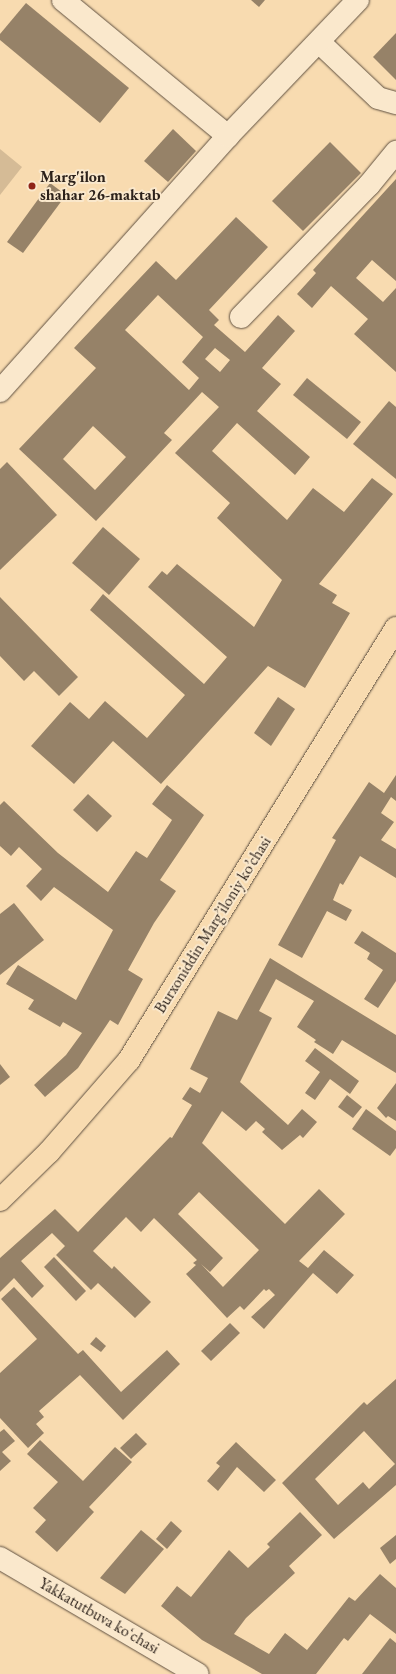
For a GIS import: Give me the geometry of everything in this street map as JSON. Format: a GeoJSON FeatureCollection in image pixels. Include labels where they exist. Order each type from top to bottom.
{"type":"FeatureCollection","features":[{"type":"Feature","properties":{"kind":"main road","name":"Burxoniddin Marg’iloniy ko’chasi"},"geometry":{"type":"LineString","coordinates":[[0,1200],[49,1152],[129,1060],[396,628]]}},
{"type":"Feature","properties":{"kind":"street"},"geometry":{"type":"LineString","coordinates":[[63,0],[228,136]]}},
{"type":"Feature","properties":{"kind":"street"},"geometry":{"type":"LineString","coordinates":[[0,391],[228,136],[358,0]]}},
{"type":"Feature","properties":{"kind":"street"},"geometry":{"type":"LineString","coordinates":[[319,42],[378,98],[396,104]]}},
{"type":"Feature","properties":{"kind":"street"},"geometry":{"type":"LineString","coordinates":[[241,317],[369,185],[396,152]]}},
{"type":"Feature","properties":{"kind":"street","name":"Yakkatutbuva koʻchasi"},"geometry":{"type":"LineString","coordinates":[[0,1558],[198,1674]]}},
{"type":"Feature","properties":{"kind":"shaded area"},"geometry":{"type":"Polygon","coordinates":[[[0,149],[22,167],[0,195],[0,149]]]}},
{"type":"Feature","properties":{"kind":"building"},"geometry":{"type":"Polygon","coordinates":[[[251,0],[265,0],[259,7],[251,0]]]}},
{"type":"Feature","properties":{"kind":"building"},"geometry":{"type":"Polygon","coordinates":[[[26,3],[129,88],[100,123],[0,40],[0,34],[26,3]]]}},
{"type":"Feature","properties":{"kind":"building"},"geometry":{"type":"Polygon","coordinates":[[[396,33],[396,80],[373,57],[396,33]]]}},
{"type":"Feature","properties":{"kind":"building"},"geometry":{"type":"Polygon","coordinates":[[[173,129],[196,151],[168,182],[144,161],[173,129]]]}},
{"type":"Feature","properties":{"kind":"building"},"geometry":{"type":"Polygon","coordinates":[[[330,142],[361,173],[303,231],[272,201],[330,142]]]}},
{"type":"Feature","properties":{"kind":"building"},"geometry":{"type":"Polygon","coordinates":[[[396,179],[396,281],[372,260],[356,278],[383,302],[396,288],[396,372],[354,334],[368,319],[331,286],[312,308],[297,294],[316,273],[313,270],[396,179]]]}},
{"type":"Feature","properties":{"kind":"building"},"geometry":{"type":"Polygon","coordinates":[[[50,183],[66,195],[23,253],[7,242],[50,183]]]}},
{"type":"Feature","properties":{"kind":"building"},"geometry":{"type":"Polygon","coordinates":[[[236,217],[268,247],[209,310],[219,320],[214,325],[245,352],[278,315],[295,331],[262,368],[281,384],[257,411],[310,457],[295,475],[237,423],[212,451],[287,520],[313,488],[344,512],[372,478],[393,494],[319,584],[337,595],[332,603],[350,613],[305,688],[268,666],[161,784],[113,741],[74,784],[31,746],[70,702],[89,719],[105,701],[147,738],[185,695],[90,610],[103,594],[204,684],[227,657],[148,587],[162,571],[167,575],[177,564],[254,627],[282,580],[217,518],[230,503],[175,453],[219,407],[202,392],[164,433],[172,440],[96,521],[19,449],[96,368],[74,348],[156,261],[176,280],[236,217]],[[158,295],[125,330],[189,390],[199,378],[182,362],[203,337],[158,295]],[[215,348],[205,359],[220,372],[230,360],[215,348]],[[93,426],[63,459],[95,490],[126,457],[93,426]]]}},
{"type":"Feature","properties":{"kind":"building"},"geometry":{"type":"Polygon","coordinates":[[[307,378],[361,422],[347,439],[293,395],[307,378]]]}},
{"type":"Feature","properties":{"kind":"building"},"geometry":{"type":"Polygon","coordinates":[[[389,401],[396,407],[396,479],[353,444],[389,401]]]}},
{"type":"Feature","properties":{"kind":"building"},"geometry":{"type":"Polygon","coordinates":[[[7,462],[57,515],[0,570],[0,469],[7,462]]]}},
{"type":"Feature","properties":{"kind":"building"},"geometry":{"type":"Polygon","coordinates":[[[103,527],[140,559],[109,595],[72,563],[103,527]]]}},
{"type":"Feature","properties":{"kind":"building"},"geometry":{"type":"Polygon","coordinates":[[[0,597],[78,677],[59,696],[34,671],[24,681],[0,656],[0,597]]]}},
{"type":"Feature","properties":{"kind":"building"},"geometry":{"type":"Polygon","coordinates":[[[278,697],[295,709],[271,746],[254,733],[278,697]]]}},
{"type":"Feature","properties":{"kind":"building"},"geometry":{"type":"Polygon","coordinates":[[[396,775],[396,801],[391,797],[381,813],[394,822],[381,840],[396,849],[396,878],[360,856],[343,885],[340,883],[333,900],[352,910],[346,921],[327,911],[302,958],[278,945],[336,840],[332,838],[369,782],[384,793],[396,775]]]}},
{"type":"Feature","properties":{"kind":"building"},"geometry":{"type":"Polygon","coordinates":[[[167,785],[204,815],[160,880],[176,891],[154,923],[128,970],[143,979],[118,1025],[110,1020],[78,1068],[45,1097],[34,1085],[66,1055],[82,1033],[63,1022],[60,1027],[28,1009],[34,1000],[6,984],[18,965],[76,1000],[113,930],[54,887],[41,901],[26,886],[42,869],[19,847],[11,856],[0,846],[0,805],[4,801],[58,853],[108,892],[136,851],[147,858],[172,820],[152,804],[167,785]]]}},
{"type":"Feature","properties":{"kind":"building"},"geometry":{"type":"Polygon","coordinates":[[[88,794],[112,816],[97,832],[73,810],[88,794]]]}},
{"type":"Feature","properties":{"kind":"building"},"geometry":{"type":"Polygon","coordinates":[[[14,903],[44,940],[0,975],[0,914],[14,903]]]}},
{"type":"Feature","properties":{"kind":"building"},"geometry":{"type":"Polygon","coordinates":[[[362,931],[396,953],[396,981],[378,1008],[364,999],[383,970],[367,959],[370,953],[354,943],[362,931]]]}},
{"type":"Feature","properties":{"kind":"building"},"geometry":{"type":"Polygon","coordinates":[[[270,958],[396,1035],[396,1073],[342,1040],[333,1054],[314,1042],[316,1040],[297,1027],[314,1001],[276,979],[259,1011],[272,1018],[240,1082],[288,1125],[302,1109],[317,1122],[303,1138],[300,1135],[282,1150],[262,1132],[265,1129],[256,1121],[246,1131],[222,1111],[202,1143],[285,1224],[319,1189],[345,1214],[299,1261],[308,1268],[324,1250],[354,1275],[337,1294],[313,1273],[264,1329],[251,1317],[275,1295],[269,1289],[266,1291],[264,1289],[244,1310],[240,1306],[227,1318],[186,1274],[196,1265],[193,1263],[197,1260],[154,1218],[141,1232],[126,1217],[93,1251],[112,1269],[114,1266],[151,1302],[135,1318],[98,1283],[91,1290],[56,1255],[65,1246],[52,1233],[21,1261],[44,1286],[32,1298],[14,1278],[0,1292],[0,1258],[55,1209],[78,1232],[170,1137],[172,1138],[192,1105],[182,1099],[190,1087],[200,1093],[208,1078],[190,1069],[218,1011],[237,1020],[270,958]],[[199,1192],[178,1214],[223,1258],[210,1272],[201,1264],[223,1287],[259,1250],[199,1192]]]}},
{"type":"Feature","properties":{"kind":"building"},"geometry":{"type":"Polygon","coordinates":[[[315,1048],[359,1081],[350,1094],[330,1079],[315,1100],[305,1093],[320,1072],[305,1061],[315,1048]]]}},
{"type":"Feature","properties":{"kind":"building"},"geometry":{"type":"Polygon","coordinates":[[[0,1064],[10,1077],[0,1085],[0,1064]]]}},
{"type":"Feature","properties":{"kind":"building"},"geometry":{"type":"Polygon","coordinates":[[[396,1083],[396,1121],[388,1116],[386,1118],[377,1108],[396,1083]]]}},
{"type":"Feature","properties":{"kind":"building"},"geometry":{"type":"Polygon","coordinates":[[[347,1095],[362,1107],[353,1118],[338,1107],[347,1095]]]}},
{"type":"Feature","properties":{"kind":"building"},"geometry":{"type":"Polygon","coordinates":[[[366,1109],[396,1131],[396,1148],[390,1156],[352,1129],[366,1109]]]}},
{"type":"Feature","properties":{"kind":"building"},"geometry":{"type":"Polygon","coordinates":[[[54,1257],[86,1291],[76,1301],[44,1267],[54,1257]]]}},
{"type":"Feature","properties":{"kind":"building"},"geometry":{"type":"Polygon","coordinates":[[[14,1287],[78,1354],[83,1350],[121,1392],[167,1350],[180,1364],[123,1420],[80,1375],[39,1411],[44,1417],[36,1424],[44,1433],[28,1448],[0,1418],[0,1373],[37,1339],[1,1299],[14,1287]]]}},
{"type":"Feature","properties":{"kind":"building"},"geometry":{"type":"Polygon","coordinates":[[[230,1323],[240,1333],[211,1361],[201,1351],[230,1323]]]}},
{"type":"Feature","properties":{"kind":"building"},"geometry":{"type":"Polygon","coordinates":[[[96,1337],[106,1346],[101,1352],[90,1344],[96,1337]]]}},
{"type":"Feature","properties":{"kind":"building"},"geometry":{"type":"Polygon","coordinates":[[[396,1379],[396,1485],[334,1539],[282,1483],[364,1402],[367,1405],[396,1379]],[[364,1431],[315,1479],[338,1505],[363,1482],[369,1489],[395,1464],[364,1431]]]}},
{"type":"Feature","properties":{"kind":"building"},"geometry":{"type":"Polygon","coordinates":[[[4,1429],[15,1441],[2,1452],[11,1461],[0,1471],[0,1432],[4,1429]]]}},
{"type":"Feature","properties":{"kind":"building"},"geometry":{"type":"Polygon","coordinates":[[[136,1433],[147,1444],[131,1459],[120,1448],[136,1433]]]}},
{"type":"Feature","properties":{"kind":"building"},"geometry":{"type":"Polygon","coordinates":[[[40,1440],[83,1481],[115,1447],[132,1462],[89,1507],[94,1512],[57,1552],[35,1532],[46,1520],[33,1508],[58,1482],[27,1454],[40,1440]]]}},
{"type":"Feature","properties":{"kind":"building"},"geometry":{"type":"Polygon","coordinates":[[[236,1442],[276,1480],[264,1492],[237,1467],[218,1491],[207,1481],[220,1466],[216,1463],[236,1442]]]}},
{"type":"Feature","properties":{"kind":"building"},"geometry":{"type":"Polygon","coordinates":[[[300,1512],[322,1535],[289,1566],[295,1573],[246,1618],[234,1634],[269,1654],[285,1633],[307,1650],[349,1597],[355,1601],[380,1574],[396,1588],[396,1634],[370,1614],[348,1641],[344,1638],[316,1674],[262,1674],[202,1640],[161,1606],[177,1586],[191,1597],[229,1550],[248,1568],[270,1547],[267,1544],[300,1512]]]}},
{"type":"Feature","properties":{"kind":"building"},"geometry":{"type":"Polygon","coordinates":[[[171,1521],[182,1531],[167,1549],[156,1539],[171,1521]]]}},
{"type":"Feature","properties":{"kind":"building"},"geometry":{"type":"Polygon","coordinates":[[[141,1530],[164,1549],[125,1594],[100,1578],[141,1530]]]}},
{"type":"Feature","properties":{"kind":"building"},"geometry":{"type":"Polygon","coordinates":[[[396,1535],[396,1559],[390,1564],[380,1548],[396,1535]]]}},
{"type":"Feature","properties":{"kind":"building"},"geometry":{"type":"Polygon","coordinates":[[[390,1638],[396,1643],[396,1674],[362,1674],[390,1638]]]}},
{"type":"Feature","properties":{"kind":"place","name":"Marg'ilon shahar 26-maktab"},"geometry":{"type":"Point","coordinates":[32,186]}}]}
